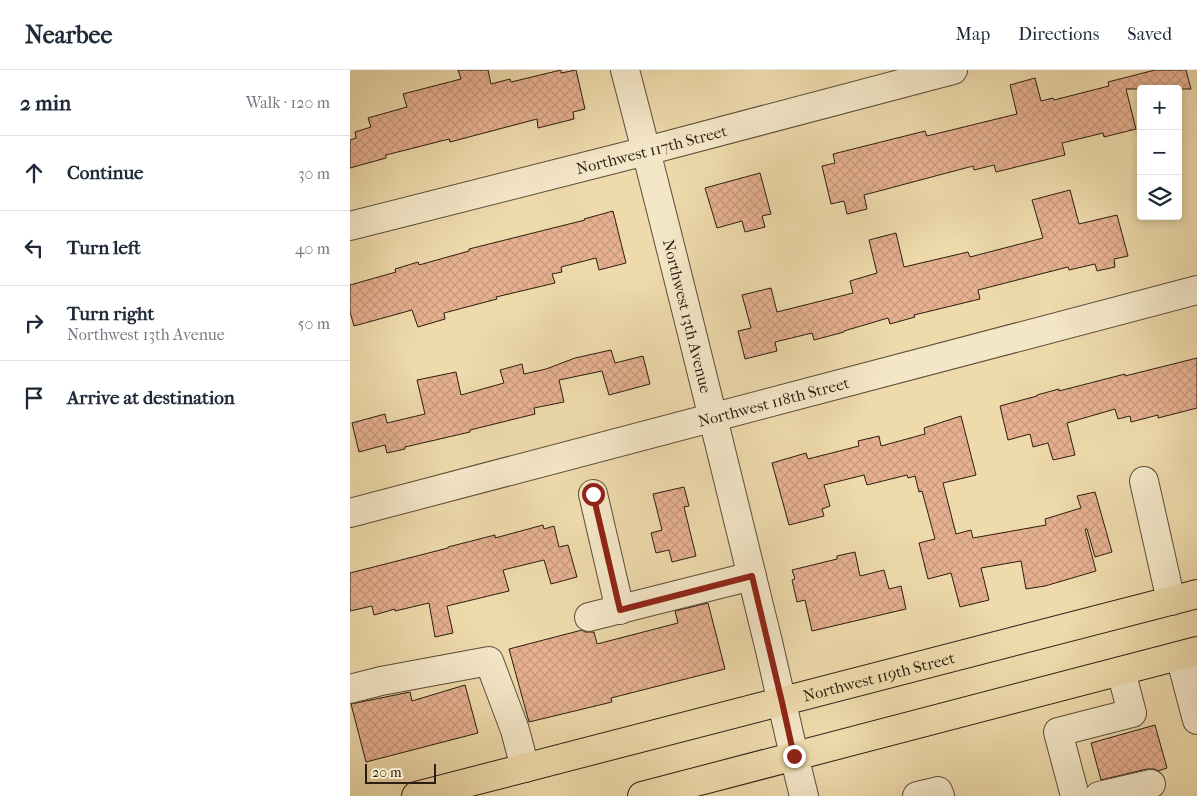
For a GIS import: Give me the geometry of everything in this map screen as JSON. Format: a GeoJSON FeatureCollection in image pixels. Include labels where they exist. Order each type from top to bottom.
{"type":"FeatureCollection","features":[{"type":"Feature","properties":{"kind":"highway","name":"Northwest 119th Street"},"geometry":{"type":"LineString","coordinates":[[416,796],[1184,598]]}},
{"type":"Feature","properties":{"kind":"highway"},"geometry":{"type":"LineString","coordinates":[[642,796],[1188,654]]}},
{"type":"Feature","properties":{"kind":"street","name":"Northwest 13th Avenue"},"geometry":{"type":"LineString","coordinates":[[625,70],[713,417],[804,796]]}},
{"type":"Feature","properties":{"kind":"street","name":"Northwest 117th Street"},"geometry":{"type":"LineString","coordinates":[[350,226],[646,151],[953,70]]}},
{"type":"Feature","properties":{"kind":"street","name":"Northwest 118th Street"},"geometry":{"type":"LineString","coordinates":[[350,513],[1197,290]]}},
{"type":"Feature","properties":{"kind":"street"},"geometry":{"type":"LineString","coordinates":[[1144,481],[1184,598]]}},
{"type":"Feature","properties":{"kind":"street"},"geometry":{"type":"LineString","coordinates":[[593,494],[620,610]]}},
{"type":"Feature","properties":{"kind":"street"},"geometry":{"type":"LineString","coordinates":[[589,618],[752,576]]}},
{"type":"Feature","properties":{"kind":"street"},"geometry":{"type":"LineString","coordinates":[[1188,654],[1197,720]]}},
{"type":"Feature","properties":{"kind":"street"},"geometry":{"type":"LineString","coordinates":[[350,689],[381,681],[489,661],[514,730],[525,768]]}},
{"type":"Feature","properties":{"kind":"street"},"geometry":{"type":"LineString","coordinates":[[1075,796],[1058,732],[1132,713],[1121,671]]}},
{"type":"Feature","properties":{"kind":"street"},"geometry":{"type":"LineString","coordinates":[[1099,796],[1151,784]]}},
{"type":"Feature","properties":{"kind":"building"},"geometry":{"type":"Polygon","coordinates":[[[458,70],[488,70],[491,84],[510,79],[511,82],[561,70],[561,73],[576,70],[585,109],[573,112],[574,119],[538,128],[537,119],[450,142],[449,139],[386,155],[386,158],[350,168],[350,140],[356,138],[355,132],[371,127],[368,118],[407,107],[403,94],[461,79],[458,70]]]}},
{"type":"Feature","properties":{"kind":"building"},"geometry":{"type":"Polygon","coordinates":[[[1155,70],[1186,70],[1191,89],[1182,89],[1182,85],[1137,85],[1137,89],[1126,89],[1136,129],[1104,137],[1103,133],[1062,143],[1065,155],[996,172],[994,165],[974,170],[973,166],[864,195],[867,209],[847,214],[844,201],[831,204],[822,166],[835,163],[833,154],[925,131],[927,136],[1017,114],[1010,85],[1035,78],[1041,101],[1053,98],[1054,100],[1109,86],[1108,82],[1155,70]]]}},
{"type":"Feature","properties":{"kind":"building"},"geometry":{"type":"Polygon","coordinates":[[[760,173],[771,214],[762,216],[765,227],[745,232],[742,221],[717,228],[705,188],[760,173]]]}},
{"type":"Feature","properties":{"kind":"building"},"geometry":{"type":"Polygon","coordinates":[[[1070,190],[1079,224],[1117,215],[1128,256],[1114,259],[1115,267],[1097,271],[1095,264],[1069,270],[1068,267],[978,290],[980,299],[914,315],[915,317],[890,324],[888,318],[814,340],[812,333],[775,342],[777,351],[745,359],[738,331],[751,328],[742,295],[771,288],[777,312],[853,293],[850,281],[877,273],[869,240],[896,233],[904,267],[968,252],[970,257],[1043,238],[1032,200],[1070,190]]]}},
{"type":"Feature","properties":{"kind":"building"},"geometry":{"type":"Polygon","coordinates":[[[613,211],[626,263],[599,270],[596,258],[561,267],[562,272],[552,274],[555,283],[496,297],[497,299],[444,313],[445,319],[418,327],[412,310],[354,326],[350,312],[350,285],[396,272],[395,269],[418,262],[419,265],[469,251],[469,249],[585,220],[613,211]]]}},
{"type":"Feature","properties":{"kind":"building"},"geometry":{"type":"Polygon","coordinates":[[[611,350],[615,363],[643,356],[650,384],[609,395],[602,371],[559,380],[564,402],[534,408],[535,414],[387,453],[385,445],[359,452],[352,423],[385,414],[387,423],[425,414],[417,380],[456,372],[461,395],[504,383],[500,370],[522,364],[524,374],[546,369],[575,358],[611,350]]]}},
{"type":"Feature","properties":{"kind":"building"},"geometry":{"type":"Polygon","coordinates":[[[1197,358],[1197,408],[1158,418],[1158,415],[1131,422],[1130,416],[1118,419],[1115,409],[1067,423],[1075,455],[1053,460],[1048,443],[1033,447],[1030,434],[1008,440],[1000,406],[1059,389],[1059,391],[1197,358]]]}},
{"type":"Feature","properties":{"kind":"building"},"geometry":{"type":"Polygon","coordinates":[[[961,416],[976,475],[943,483],[956,534],[971,530],[973,538],[1046,525],[1045,519],[1081,508],[1077,496],[1095,492],[1112,552],[1095,557],[1087,529],[1085,529],[1096,571],[1045,586],[1026,589],[1021,561],[981,568],[989,600],[960,607],[951,573],[928,579],[919,543],[935,539],[922,491],[919,492],[915,476],[908,478],[907,475],[867,485],[864,475],[824,485],[830,506],[822,509],[824,516],[789,525],[772,463],[806,453],[808,459],[859,446],[858,441],[879,436],[881,446],[925,434],[924,428],[961,416]]]}},
{"type":"Feature","properties":{"kind":"building"},"geometry":{"type":"Polygon","coordinates":[[[684,487],[689,506],[684,507],[696,556],[672,562],[669,550],[656,553],[651,533],[662,530],[653,494],[684,487]]]}},
{"type":"Feature","properties":{"kind":"building"},"geometry":{"type":"Polygon","coordinates":[[[543,525],[544,529],[554,526],[559,547],[568,545],[577,577],[551,584],[544,560],[503,570],[509,591],[447,606],[453,633],[435,637],[429,603],[374,615],[372,606],[350,611],[350,573],[495,535],[495,538],[543,525]]]}},
{"type":"Feature","properties":{"kind":"building"},"geometry":{"type":"Polygon","coordinates":[[[855,552],[860,576],[884,570],[889,589],[901,586],[906,609],[812,631],[805,600],[797,602],[792,580],[795,579],[792,570],[837,559],[837,556],[855,552]]]}},
{"type":"Feature","properties":{"kind":"building"},"geometry":{"type":"Polygon","coordinates":[[[708,603],[725,669],[611,698],[612,702],[529,722],[509,649],[582,630],[594,632],[597,644],[678,623],[675,611],[708,603]]]}},
{"type":"Feature","properties":{"kind":"building"},"geometry":{"type":"Polygon","coordinates":[[[465,685],[478,733],[366,762],[351,704],[410,692],[412,701],[465,685]]]}},
{"type":"Feature","properties":{"kind":"building"},"geometry":{"type":"Polygon","coordinates":[[[1155,725],[1167,768],[1158,771],[1147,769],[1101,780],[1091,743],[1155,725]]]}},
{"type":"Feature","properties":{"kind":"route"},"geometry":{"type":"LineString","coordinates":[[593,494],[620,610],[752,576],[794,756]]}}]}
